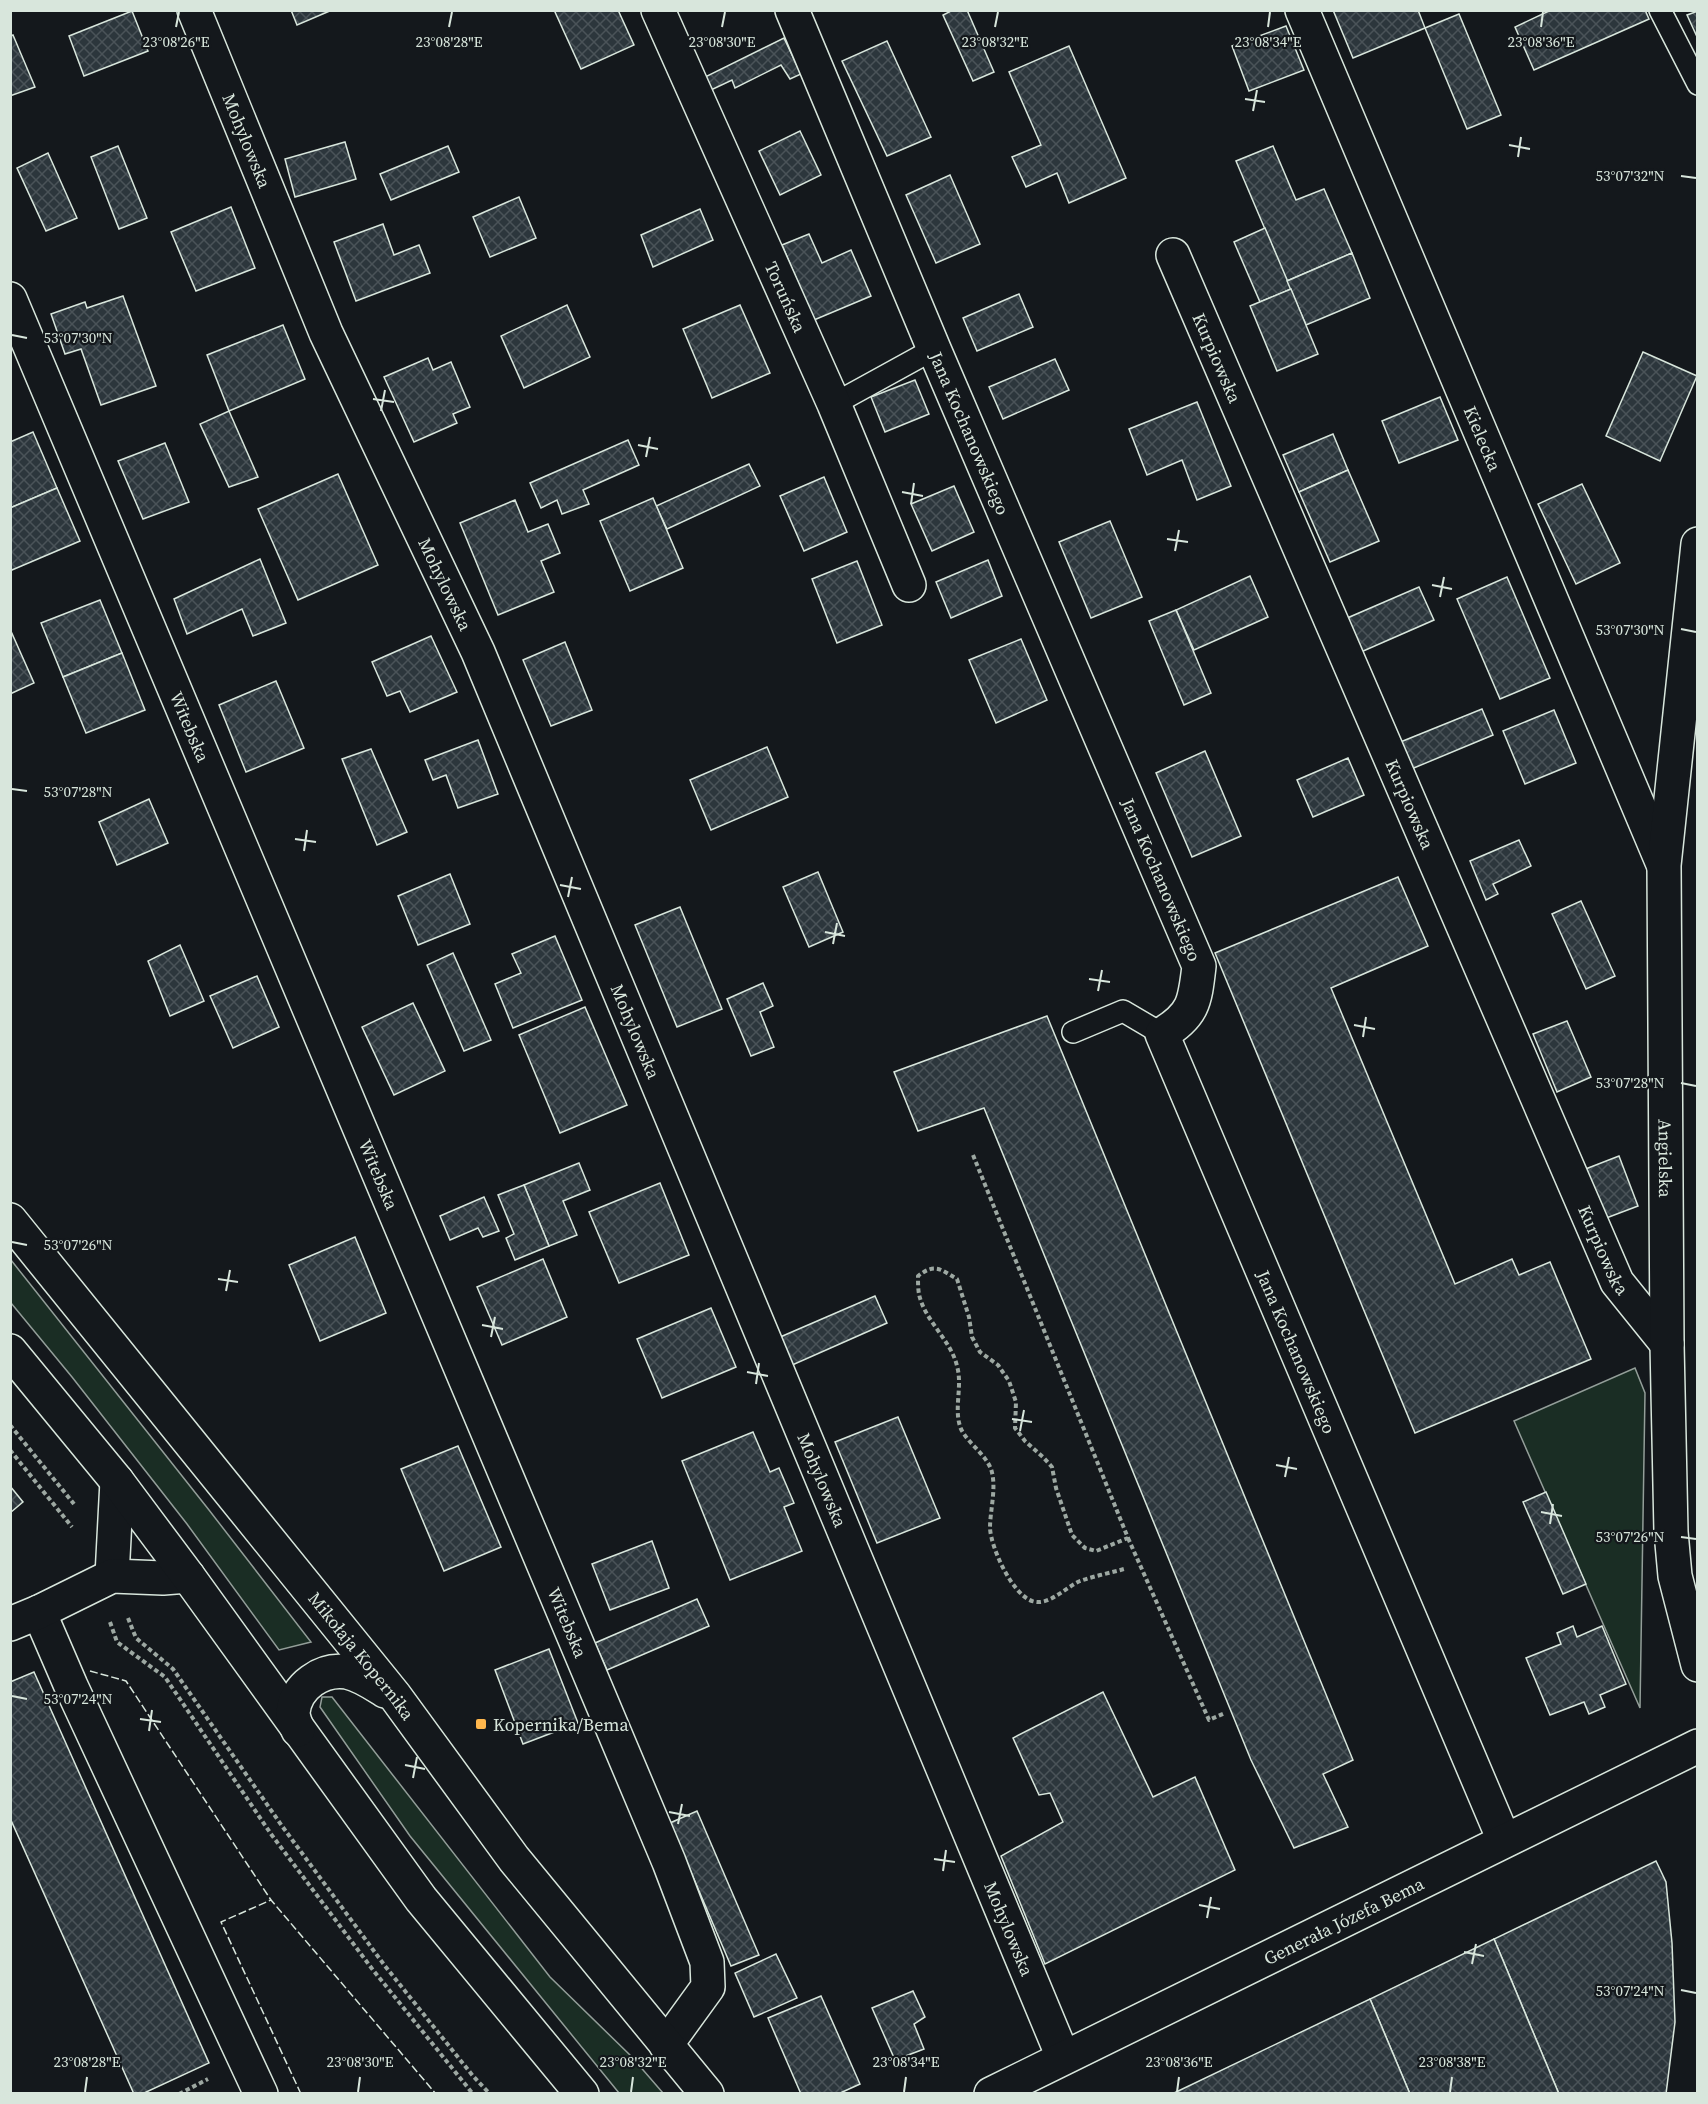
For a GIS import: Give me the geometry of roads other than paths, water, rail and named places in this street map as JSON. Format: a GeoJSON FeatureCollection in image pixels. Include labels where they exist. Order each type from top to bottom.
{"type":"FeatureCollection","features":[{"type":"Feature","properties":{"kind":"street","name":"Mohylowska"},"geometry":{"type":"LineString","coordinates":[[194,10],[326,333],[478,652],[1063,2057]]}},
{"type":"Feature","properties":{"kind":"street","name":"Toruńska"},"geometry":{"type":"LineString","coordinates":[[658,10],[834,404],[909,585]]}},
{"type":"Feature","properties":{"kind":"street","name":"Jana Kochanowskiego"},"geometry":{"type":"LineString","coordinates":[[792,10],[934,349],[1199,966],[1195,1000],[1179,1024],[1162,1034],[1504,1840]]}},
{"type":"Feature","properties":{"kind":"street","name":"Kielecka"},"geometry":{"type":"LineString","coordinates":[[1302,10],[1664,866]]}},
{"type":"Feature","properties":{"kind":"street","name":"Kurpiowska"},"geometry":{"type":"LineString","coordinates":[[1173,255],[1617,1282],[1667,1344]]}},
{"type":"Feature","properties":{"kind":"street","name":"Witebska"},"geometry":{"type":"LineString","coordinates":[[10,299],[660,1840],[707,1962],[708,1987],[666,2045]]}},
{"type":"Feature","properties":{"kind":"street","name":"Angielska"},"geometry":{"type":"LineString","coordinates":[[1698,544],[1664,866],[1667,1344],[1671,1532],[1675,1575],[1698,1665]]}},
{"type":"Feature","properties":{"kind":"street","name":"Mikołaja Kopernika"},"geometry":{"type":"LineString","coordinates":[[10,1220],[395,1696],[514,1859],[707,2094]]}},
{"type":"Feature","properties":{"kind":"street"},"geometry":{"type":"LineString","coordinates":[[10,1351],[117,1481],[421,1899],[582,2094]]}},
{"type":"Feature","properties":{"kind":"street"},"geometry":{"type":"LineString","coordinates":[[104,1580],[117,1481]]}},
{"type":"Feature","properties":{"kind":"street"},"geometry":{"type":"LineString","coordinates":[[188,1576],[104,1580],[25,1618],[71,1686],[261,2094]]}},
{"type":"Feature","properties":{"kind":"street"},"geometry":{"type":"LineString","coordinates":[[298,1730],[293,1715],[297,1699],[305,1686],[318,1677],[333,1672],[348,1672],[395,1696]]}},
{"type":"Feature","properties":{"kind":"street","name":"Generała Józefa Bema"},"geometry":{"type":"LineString","coordinates":[[991,2094],[1698,1746]]}},
{"type":"Feature","properties":{"kind":"lane"},"geometry":{"type":"LineString","coordinates":[[1660,10],[1698,84]]}},
{"type":"Feature","properties":{"kind":"lane"},"geometry":{"type":"LineString","coordinates":[[834,404],[934,349]]}},
{"type":"Feature","properties":{"kind":"lane"},"geometry":{"type":"LineString","coordinates":[[1073,1032],[1123,1011],[1162,1034]]}},
{"type":"Feature","properties":{"kind":"place","name":"Kopernika/Bema"},"geometry":{"type":"Point","coordinates":[481,1724]}}]}
